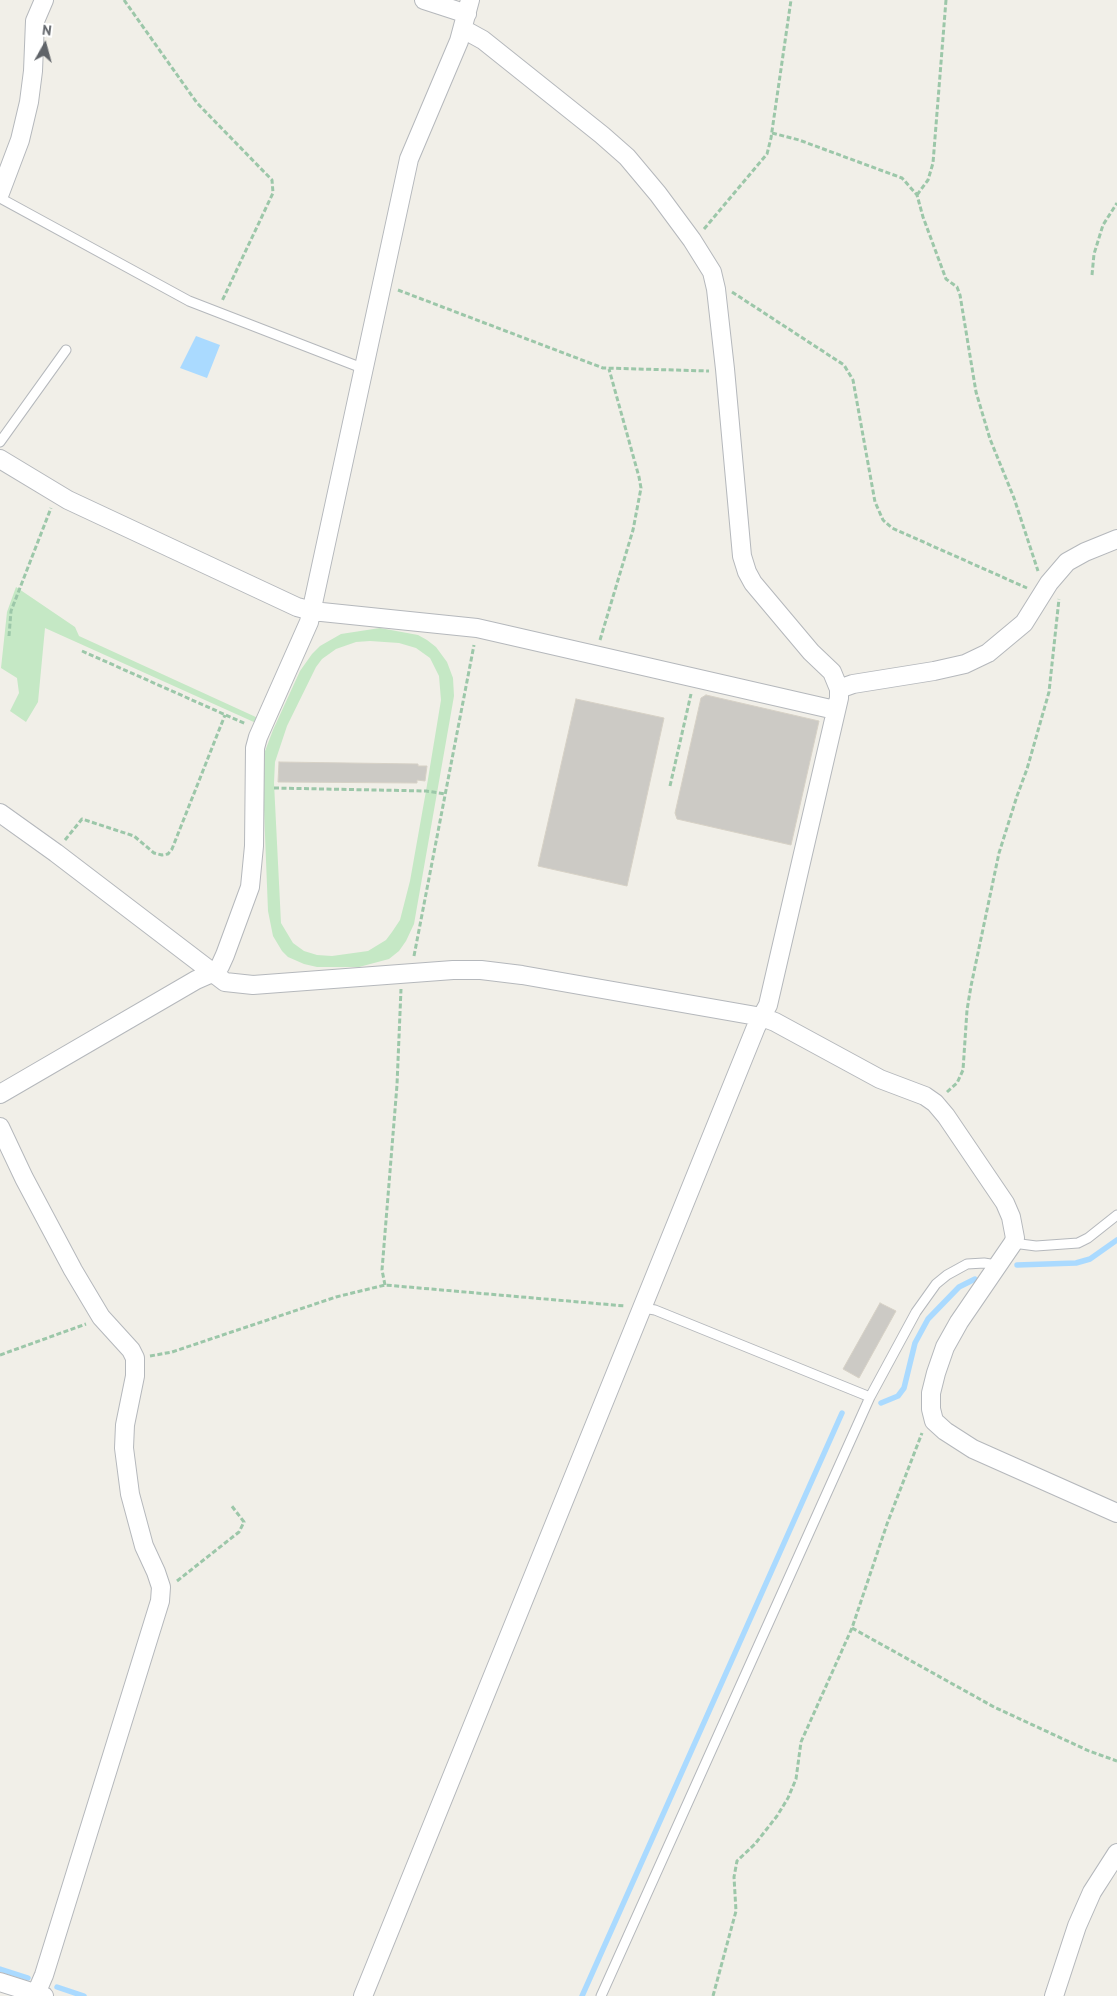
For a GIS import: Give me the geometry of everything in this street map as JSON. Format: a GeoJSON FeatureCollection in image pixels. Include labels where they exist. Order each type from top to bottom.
{"type":"FeatureCollection","features":[{"type":"Feature","properties":{"kind":"street"},"geometry":{"type":"LineString","coordinates":[[0,193],[20,140],[27,111],[33,71],[35,21],[44,0]]}},
{"type":"Feature","properties":{"kind":"street"},"geometry":{"type":"LineString","coordinates":[[363,1996],[753,1036],[768,1005],[839,698],[839,689],[832,672],[811,652],[753,583],[742,556],[725,369],[716,289],[712,272],[692,240],[658,194],[627,157],[484,40],[467,14],[424,0]]}},
{"type":"Feature","properties":{"kind":"street"},"geometry":{"type":"LineString","coordinates":[[0,1094],[196,980],[212,974],[220,966],[225,955],[250,887],[254,846],[255,748],[309,622],[362,368],[409,159],[467,14]]}},
{"type":"Feature","properties":{"kind":"street"},"geometry":{"type":"LineString","coordinates":[[0,460],[57,494],[297,607],[312,611],[477,628],[835,710]]}},
{"type":"Feature","properties":{"kind":"street"},"geometry":{"type":"LineString","coordinates":[[839,689],[853,684],[966,664],[988,653],[1024,623],[1049,583],[1067,562],[1117,539]]}},
{"type":"Feature","properties":{"kind":"street"},"geometry":{"type":"LineString","coordinates":[[0,813],[56,853],[193,957],[212,974],[225,982],[253,985],[453,970],[506,973],[762,1017],[775,1022],[880,1079],[925,1096],[935,1102],[1005,1203],[1014,1228],[1015,1238],[959,1322],[945,1347],[931,1393],[931,1409],[934,1421],[945,1431],[973,1449],[1117,1512]]}},
{"type":"Feature","properties":{"kind":"street"},"geometry":{"type":"LineString","coordinates":[[0,1127],[51,1230],[101,1317],[131,1350],[135,1358],[135,1376],[124,1448],[130,1494],[144,1546],[161,1588],[160,1600],[143,1657],[38,1995],[0,1982]]}},
{"type":"Feature","properties":{"kind":"street"},"geometry":{"type":"LineString","coordinates":[[1054,1996],[1077,1926],[1092,1892],[1117,1853]]}},
{"type":"Feature","properties":{"kind":"lane"},"geometry":{"type":"LineString","coordinates":[[0,198],[189,301],[362,368]]}},
{"type":"Feature","properties":{"kind":"lane"},"geometry":{"type":"LineString","coordinates":[[0,442],[66,350]]}},
{"type":"Feature","properties":{"kind":"lane"},"geometry":{"type":"LineString","coordinates":[[1013,1243],[1036,1246],[1078,1243],[1088,1238],[1117,1215]]}},
{"type":"Feature","properties":{"kind":"lane"},"geometry":{"type":"LineString","coordinates":[[601,1996],[870,1397],[916,1312],[936,1284],[947,1275],[967,1264],[984,1263],[996,1265]]}},
{"type":"Feature","properties":{"kind":"lane"},"geometry":{"type":"LineString","coordinates":[[643,1308],[656,1310],[870,1397]]}},
{"type":"Feature","properties":{"kind":"path"},"geometry":{"type":"LineString","coordinates":[[124,0],[196,103],[272,180],[273,193],[216,312]]}},
{"type":"Feature","properties":{"kind":"path"},"geometry":{"type":"LineString","coordinates":[[692,240],[710,223],[767,154],[772,133],[791,0]]}},
{"type":"Feature","properties":{"kind":"path"},"geometry":{"type":"LineString","coordinates":[[917,195],[928,180],[933,163],[946,0]]}},
{"type":"Feature","properties":{"kind":"path"},"geometry":{"type":"LineString","coordinates":[[772,133],[799,140],[902,178],[917,195],[923,217],[946,279],[957,287],[960,294],[976,392],[990,439],[1014,498],[1038,572],[1058,594],[1060,604],[1049,692],[1027,769],[999,853],[967,1010],[964,1070],[957,1083],[935,1102]]}},
{"type":"Feature","properties":{"kind":"path"},"geometry":{"type":"LineString","coordinates":[[1092,275],[1094,254],[1103,225],[1117,204]]}},
{"type":"Feature","properties":{"kind":"path"},"geometry":{"type":"LineString","coordinates":[[380,285],[396,289],[609,369],[706,371],[725,369]]}},
{"type":"Feature","properties":{"kind":"path"},"geometry":{"type":"LineString","coordinates":[[716,289],[728,290],[738,295],[844,365],[853,380],[875,502],[883,520],[892,528],[1028,588],[1040,599]]}},
{"type":"Feature","properties":{"kind":"path"},"geometry":{"type":"LineString","coordinates":[[596,655],[633,530],[641,488],[609,369]]}},
{"type":"Feature","properties":{"kind":"path"},"geometry":{"type":"LineString","coordinates":[[9,636],[11,611],[57,494]]}},
{"type":"Feature","properties":{"kind":"path"},"geometry":{"type":"LineString","coordinates":[[385,1285],[382,1270],[397,1085],[401,989],[406,974],[413,962],[477,628]]}},
{"type":"Feature","properties":{"kind":"path"},"geometry":{"type":"LineString","coordinates":[[82,651],[261,731]]}},
{"type":"Feature","properties":{"kind":"path"},"geometry":{"type":"LineString","coordinates":[[670,786],[694,679]]}},
{"type":"Feature","properties":{"kind":"path"},"geometry":{"type":"LineString","coordinates":[[56,853],[82,819],[134,836],[154,853],[168,854],[172,849],[225,715]]}},
{"type":"Feature","properties":{"kind":"path"},"geometry":{"type":"LineString","coordinates":[[274,788],[426,791],[446,794]]}},
{"type":"Feature","properties":{"kind":"path"},"geometry":{"type":"LineString","coordinates":[[135,1358],[172,1352],[336,1298],[385,1285],[643,1308]]}},
{"type":"Feature","properties":{"kind":"path"},"geometry":{"type":"LineString","coordinates":[[0,1355],[101,1317]]}},
{"type":"Feature","properties":{"kind":"path"},"geometry":{"type":"LineString","coordinates":[[713,1996],[736,1911],[734,1877],[737,1861],[777,1816],[788,1798],[796,1779],[801,1742],[852,1628],[887,1524],[923,1432],[934,1421]]}},
{"type":"Feature","properties":{"kind":"path"},"geometry":{"type":"LineString","coordinates":[[161,1594],[240,1532],[244,1522],[231,1505]]}},
{"type":"Feature","properties":{"kind":"path"},"geometry":{"type":"LineString","coordinates":[[852,1628],[994,1707],[1089,1751],[1117,1761]]}},
{"type":"Feature","properties":{"kind":"green space"},"geometry":{"type":"Polygon","coordinates":[[[16,587],[75,627],[79,636],[258,718],[256,723],[45,628],[38,702],[26,722],[10,711],[19,693],[17,678],[1,668],[7,612],[16,587]]]}},
{"type":"Feature","properties":{"kind":"green space"},"geometry":{"type":"Polygon","coordinates":[[[380,628],[418,635],[436,647],[447,662],[453,678],[454,696],[414,924],[406,941],[399,951],[389,959],[359,967],[317,967],[288,957],[273,936],[268,911],[262,759],[300,671],[320,646],[341,634],[380,628]],[[356,642],[336,649],[322,659],[316,667],[287,726],[275,762],[274,783],[281,923],[293,943],[304,951],[317,955],[332,956],[368,951],[386,940],[400,920],[410,881],[441,700],[439,676],[430,658],[416,648],[399,643],[356,642]]]}},
{"type":"Feature","properties":{"kind":"water"},"geometry":{"type":"Polygon","coordinates":[[[196,336],[220,345],[207,378],[180,368],[196,336]]]}},
{"type":"Feature","properties":{"kind":"building"},"geometry":{"type":"Polygon","coordinates":[[[706,695],[819,721],[791,845],[677,819],[675,813],[701,698],[706,695]]]}},
{"type":"Feature","properties":{"kind":"building"},"geometry":{"type":"Polygon","coordinates":[[[576,699],[664,718],[627,886],[538,866],[576,699]]]}},
{"type":"Feature","properties":{"kind":"building"},"geometry":{"type":"Polygon","coordinates":[[[279,762],[418,764],[418,766],[427,766],[425,781],[417,780],[417,783],[278,782],[279,762]]]}},
{"type":"Feature","properties":{"kind":"building"},"geometry":{"type":"Polygon","coordinates":[[[880,1303],[896,1311],[859,1378],[843,1369],[880,1303]]]}},
{"type":"Feature","properties":{"kind":"waterway"},"geometry":{"type":"LineString","coordinates":[[1017,1265],[1076,1263],[1090,1259],[1117,1240]]}},
{"type":"Feature","properties":{"kind":"waterway"},"geometry":{"type":"LineString","coordinates":[[881,1403],[898,1396],[904,1388],[915,1343],[928,1319],[959,1287],[975,1279]]}},
{"type":"Feature","properties":{"kind":"waterway"},"geometry":{"type":"LineString","coordinates":[[582,1996],[842,1413]]}},
{"type":"Feature","properties":{"kind":"waterway"},"geometry":{"type":"LineString","coordinates":[[0,1969],[28,1978]]}},
{"type":"Feature","properties":{"kind":"waterway"},"geometry":{"type":"LineString","coordinates":[[57,1987],[84,1996]]}}]}
